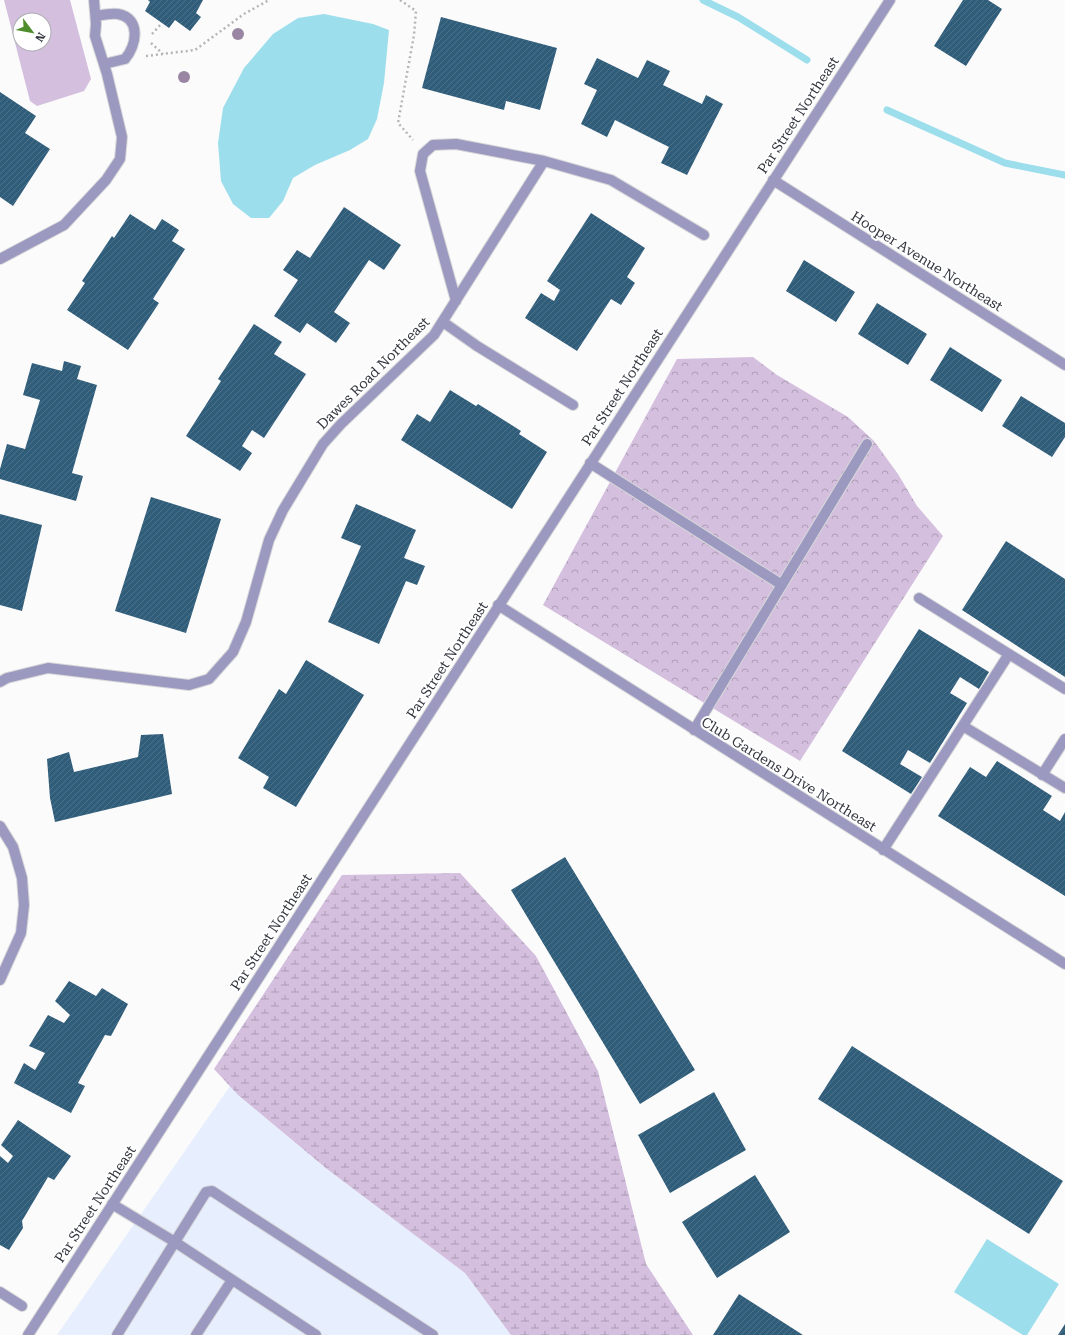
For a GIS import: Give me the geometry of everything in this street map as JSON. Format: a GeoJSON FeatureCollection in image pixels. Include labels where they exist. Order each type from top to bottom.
{"type":"FeatureCollection","features":[{"type":"Feature","properties":{"kind":"street"},"geometry":{"type":"LineString","coordinates":[[0,259],[64,224],[106,180],[120,159],[122,137],[104,64],[95,36],[96,16],[94,0]]}},
{"type":"Feature","properties":{"kind":"street","name":"Par Street Northeast"},"geometry":{"type":"LineString","coordinates":[[28,1335],[890,0]]}},
{"type":"Feature","properties":{"kind":"street"},"geometry":{"type":"LineString","coordinates":[[96,16],[116,13],[124,16],[132,23],[136,33],[134,46],[126,59],[104,64]]}},
{"type":"Feature","properties":{"kind":"street"},"geometry":{"type":"LineString","coordinates":[[456,301],[420,171],[423,154],[433,145],[456,144],[544,161],[611,180],[704,235]]}},
{"type":"Feature","properties":{"kind":"street","name":"Dawes Road Northeast"},"geometry":{"type":"LineString","coordinates":[[0,682],[7,678],[48,668],[189,685],[209,679],[233,652],[246,622],[269,540],[283,510],[323,444],[341,424],[434,335],[544,161]]}},
{"type":"Feature","properties":{"kind":"street","name":"Hooper Avenue Northeast"},"geometry":{"type":"LineString","coordinates":[[774,180],[1065,365]]}},
{"type":"Feature","properties":{"kind":"street"},"geometry":{"type":"LineString","coordinates":[[443,322],[477,346],[573,405]]}},
{"type":"Feature","properties":{"kind":"street"},"geometry":{"type":"LineString","coordinates":[[694,730],[867,444]]}},
{"type":"Feature","properties":{"kind":"street"},"geometry":{"type":"LineString","coordinates":[[590,463],[782,585]]}},
{"type":"Feature","properties":{"kind":"street"},"geometry":{"type":"LineString","coordinates":[[920,598],[1065,689]]}},
{"type":"Feature","properties":{"kind":"street","name":"Club Gardens Drive Northeast"},"geometry":{"type":"LineString","coordinates":[[498,605],[1065,964]]}},
{"type":"Feature","properties":{"kind":"street"},"geometry":{"type":"LineString","coordinates":[[884,850],[1009,654]]}},
{"type":"Feature","properties":{"kind":"street"},"geometry":{"type":"LineString","coordinates":[[963,726],[1065,788]]}},
{"type":"Feature","properties":{"kind":"street"},"geometry":{"type":"LineString","coordinates":[[1042,775],[1065,739]]}},
{"type":"Feature","properties":{"kind":"street"},"geometry":{"type":"LineString","coordinates":[[0,826],[13,847],[22,878],[24,905],[21,933],[0,980]]}},
{"type":"Feature","properties":{"kind":"street"},"geometry":{"type":"LineString","coordinates":[[117,1335],[206,1192],[212,1191],[433,1335]]}},
{"type":"Feature","properties":{"kind":"street"},"geometry":{"type":"LineString","coordinates":[[112,1204],[175,1242],[316,1335]]}},
{"type":"Feature","properties":{"kind":"street"},"geometry":{"type":"LineString","coordinates":[[196,1335],[232,1280]]}},
{"type":"Feature","properties":{"kind":"street"},"geometry":{"type":"LineString","coordinates":[[0,1292],[22,1306]]}},
{"type":"Feature","properties":{"kind":"path"},"geometry":{"type":"LineString","coordinates":[[126,59],[195,50],[244,14],[269,0]]}},
{"type":"Feature","properties":{"kind":"path"},"geometry":{"type":"LineString","coordinates":[[400,0],[416,11],[414,35],[398,123],[409,137],[427,151]]}},
{"type":"Feature","properties":{"kind":"path"},"geometry":{"type":"LineString","coordinates":[[146,38],[163,54]]}},
{"type":"Feature","properties":{"kind":"shaded area"},"geometry":{"type":"Polygon","coordinates":[[[230,1086],[238,1095],[327,1169],[465,1273],[511,1335],[57,1335],[230,1086]]]}},
{"type":"Feature","properties":{"kind":"green space"},"geometry":{"type":"Polygon","coordinates":[[[4,0],[70,0],[91,79],[84,91],[37,106],[30,101],[17,52],[52,52],[52,12],[12,12],[12,31],[4,0]]]}},
{"type":"Feature","properties":{"kind":"green space"},"geometry":{"type":"Polygon","coordinates":[[[753,357],[777,375],[848,417],[874,441],[898,474],[917,506],[943,536],[800,761],[543,605],[677,359],[753,357]]]}},
{"type":"Feature","properties":{"kind":"green space"},"geometry":{"type":"Polygon","coordinates":[[[460,873],[536,956],[598,1071],[646,1264],[693,1335],[511,1335],[465,1273],[327,1169],[238,1095],[214,1069],[342,875],[460,873]]]}},
{"type":"Feature","properties":{"kind":"water"},"geometry":{"type":"Polygon","coordinates":[[[324,14],[373,24],[389,30],[384,83],[377,119],[368,139],[350,150],[315,165],[293,178],[283,201],[269,218],[251,218],[233,204],[221,181],[218,143],[223,108],[244,68],[273,34],[298,18],[324,14]]]}},
{"type":"Feature","properties":{"kind":"water"},"geometry":{"type":"Polygon","coordinates":[[[987,1239],[1059,1284],[1027,1335],[1023,1335],[954,1292],[987,1239]]]}},
{"type":"Feature","properties":{"kind":"building"},"geometry":{"type":"Polygon","coordinates":[[[148,0],[203,0],[196,13],[201,17],[190,31],[175,20],[169,28],[145,11],[150,2],[148,0]]]}},
{"type":"Feature","properties":{"kind":"building"},"geometry":{"type":"Polygon","coordinates":[[[963,0],[988,0],[1002,9],[966,66],[934,46],[963,0]]]}},
{"type":"Feature","properties":{"kind":"building"},"geometry":{"type":"Polygon","coordinates":[[[441,17],[557,48],[540,110],[506,101],[504,110],[422,88],[441,17]]]}},
{"type":"Feature","properties":{"kind":"building"},"geometry":{"type":"Polygon","coordinates":[[[597,58],[638,78],[647,60],[670,71],[663,85],[702,104],[706,95],[723,104],[687,175],[661,163],[669,147],[615,120],[607,137],[581,124],[597,90],[584,84],[597,58]]]}},
{"type":"Feature","properties":{"kind":"building"},"geometry":{"type":"Polygon","coordinates":[[[0,92],[36,116],[25,133],[50,149],[13,206],[0,197],[0,92]]]}},
{"type":"Feature","properties":{"kind":"building"},"geometry":{"type":"Polygon","coordinates":[[[344,207],[401,245],[384,270],[369,260],[334,312],[350,323],[336,343],[307,323],[300,333],[274,316],[298,280],[283,270],[297,250],[310,258],[344,207]]]}},
{"type":"Feature","properties":{"kind":"building"},"geometry":{"type":"Polygon","coordinates":[[[591,213],[645,248],[627,277],[635,283],[621,305],[611,299],[577,351],[525,318],[541,293],[554,301],[560,290],[547,281],[591,213]]]}},
{"type":"Feature","properties":{"kind":"building"},"geometry":{"type":"Polygon","coordinates":[[[130,214],[155,230],[162,219],[179,230],[172,241],[185,249],[153,299],[159,303],[128,350],[67,310],[85,283],[82,281],[112,236],[114,238],[130,214]]]}},
{"type":"Feature","properties":{"kind":"building"},"geometry":{"type":"Polygon","coordinates":[[[804,260],[855,292],[836,322],[786,291],[804,260]]]}},
{"type":"Feature","properties":{"kind":"building"},"geometry":{"type":"Polygon","coordinates":[[[877,303],[927,334],[908,365],[858,334],[877,303]]]}},
{"type":"Feature","properties":{"kind":"building"},"geometry":{"type":"Polygon","coordinates":[[[254,324],[282,342],[274,354],[306,374],[264,438],[252,430],[242,446],[252,453],[240,471],[186,436],[221,381],[218,379],[254,324]]]}},
{"type":"Feature","properties":{"kind":"building"},"geometry":{"type":"Polygon","coordinates":[[[950,347],[1002,380],[982,412],[930,380],[950,347]]]}},
{"type":"Feature","properties":{"kind":"building"},"geometry":{"type":"Polygon","coordinates":[[[64,361],[81,366],[77,379],[97,385],[72,473],[83,476],[76,501],[0,479],[0,469],[7,444],[25,449],[40,400],[23,395],[32,363],[62,371],[64,361]]]}},
{"type":"Feature","properties":{"kind":"building"},"geometry":{"type":"Polygon","coordinates":[[[450,390],[476,406],[478,404],[521,431],[519,434],[547,452],[512,509],[401,440],[417,414],[430,422],[450,390]]]}},
{"type":"Feature","properties":{"kind":"building"},"geometry":{"type":"Polygon","coordinates":[[[1021,396],[1065,423],[1065,437],[1052,457],[1002,426],[1021,396]]]}},
{"type":"Feature","properties":{"kind":"building"},"geometry":{"type":"Polygon","coordinates":[[[151,497],[221,519],[186,633],[115,611],[151,497]]]}},
{"type":"Feature","properties":{"kind":"building"},"geometry":{"type":"Polygon","coordinates":[[[356,504],[416,530],[404,558],[425,566],[417,585],[406,581],[379,644],[328,622],[361,546],[341,538],[356,504]]]}},
{"type":"Feature","properties":{"kind":"building"},"geometry":{"type":"Polygon","coordinates":[[[0,514],[42,525],[22,611],[0,605],[0,514]]]}},
{"type":"Feature","properties":{"kind":"building"},"geometry":{"type":"Polygon","coordinates":[[[1006,541],[1065,579],[1065,677],[962,610],[1006,541]]]}},
{"type":"Feature","properties":{"kind":"building"},"geometry":{"type":"Polygon","coordinates":[[[919,629],[989,672],[979,689],[960,677],[950,693],[967,703],[930,763],[908,750],[900,764],[922,777],[911,794],[842,751],[919,629]]]}},
{"type":"Feature","properties":{"kind":"building"},"geometry":{"type":"Polygon","coordinates":[[[306,660],[364,695],[296,807],[263,788],[269,777],[238,758],[279,689],[286,694],[306,660]]]}},
{"type":"Feature","properties":{"kind":"building"},"geometry":{"type":"Polygon","coordinates":[[[163,734],[172,794],[55,822],[50,798],[47,759],[69,752],[74,772],[138,757],[141,735],[163,734]]]}},
{"type":"Feature","properties":{"kind":"building"},"geometry":{"type":"Polygon","coordinates":[[[997,761],[1052,796],[1043,810],[1060,821],[1065,812],[1065,896],[938,816],[970,767],[986,777],[997,761]]]}},
{"type":"Feature","properties":{"kind":"building"},"geometry":{"type":"Polygon","coordinates":[[[565,857],[695,1070],[640,1104],[511,890],[565,857]]]}},
{"type":"Feature","properties":{"kind":"building"},"geometry":{"type":"Polygon","coordinates":[[[69,981],[96,996],[102,988],[128,1004],[111,1036],[105,1035],[78,1083],[85,1086],[71,1113],[14,1083],[24,1063],[35,1070],[45,1053],[29,1046],[48,1015],[64,1023],[70,1015],[55,1001],[69,981]]]}},
{"type":"Feature","properties":{"kind":"building"},"geometry":{"type":"Polygon","coordinates":[[[852,1046],[1063,1181],[1029,1234],[818,1099],[852,1046]]]}},
{"type":"Feature","properties":{"kind":"building"},"geometry":{"type":"Polygon","coordinates":[[[714,1092],[746,1150],[670,1193],[638,1135],[714,1092]]]}},
{"type":"Feature","properties":{"kind":"building"},"geometry":{"type":"Polygon","coordinates":[[[18,1120],[71,1156],[54,1180],[48,1177],[22,1221],[23,1228],[9,1250],[0,1245],[0,1156],[8,1163],[13,1156],[1,1145],[18,1120]]]}},
{"type":"Feature","properties":{"kind":"building"},"geometry":{"type":"Polygon","coordinates":[[[755,1175],[790,1232],[717,1278],[682,1222],[755,1175]]]}},
{"type":"Feature","properties":{"kind":"building"},"geometry":{"type":"Polygon","coordinates":[[[739,1294],[803,1335],[713,1335],[739,1294]]]}},
{"type":"Feature","properties":{"kind":"building"},"geometry":{"type":"Polygon","coordinates":[[[1065,1324],[1065,1335],[1058,1335],[1065,1324]]]}},
{"type":"Feature","properties":{"kind":"waterway"},"geometry":{"type":"LineString","coordinates":[[703,0],[738,17],[807,60]]}},
{"type":"Feature","properties":{"kind":"waterway"},"geometry":{"type":"LineString","coordinates":[[887,110],[1005,163],[1065,175]]}}]}
